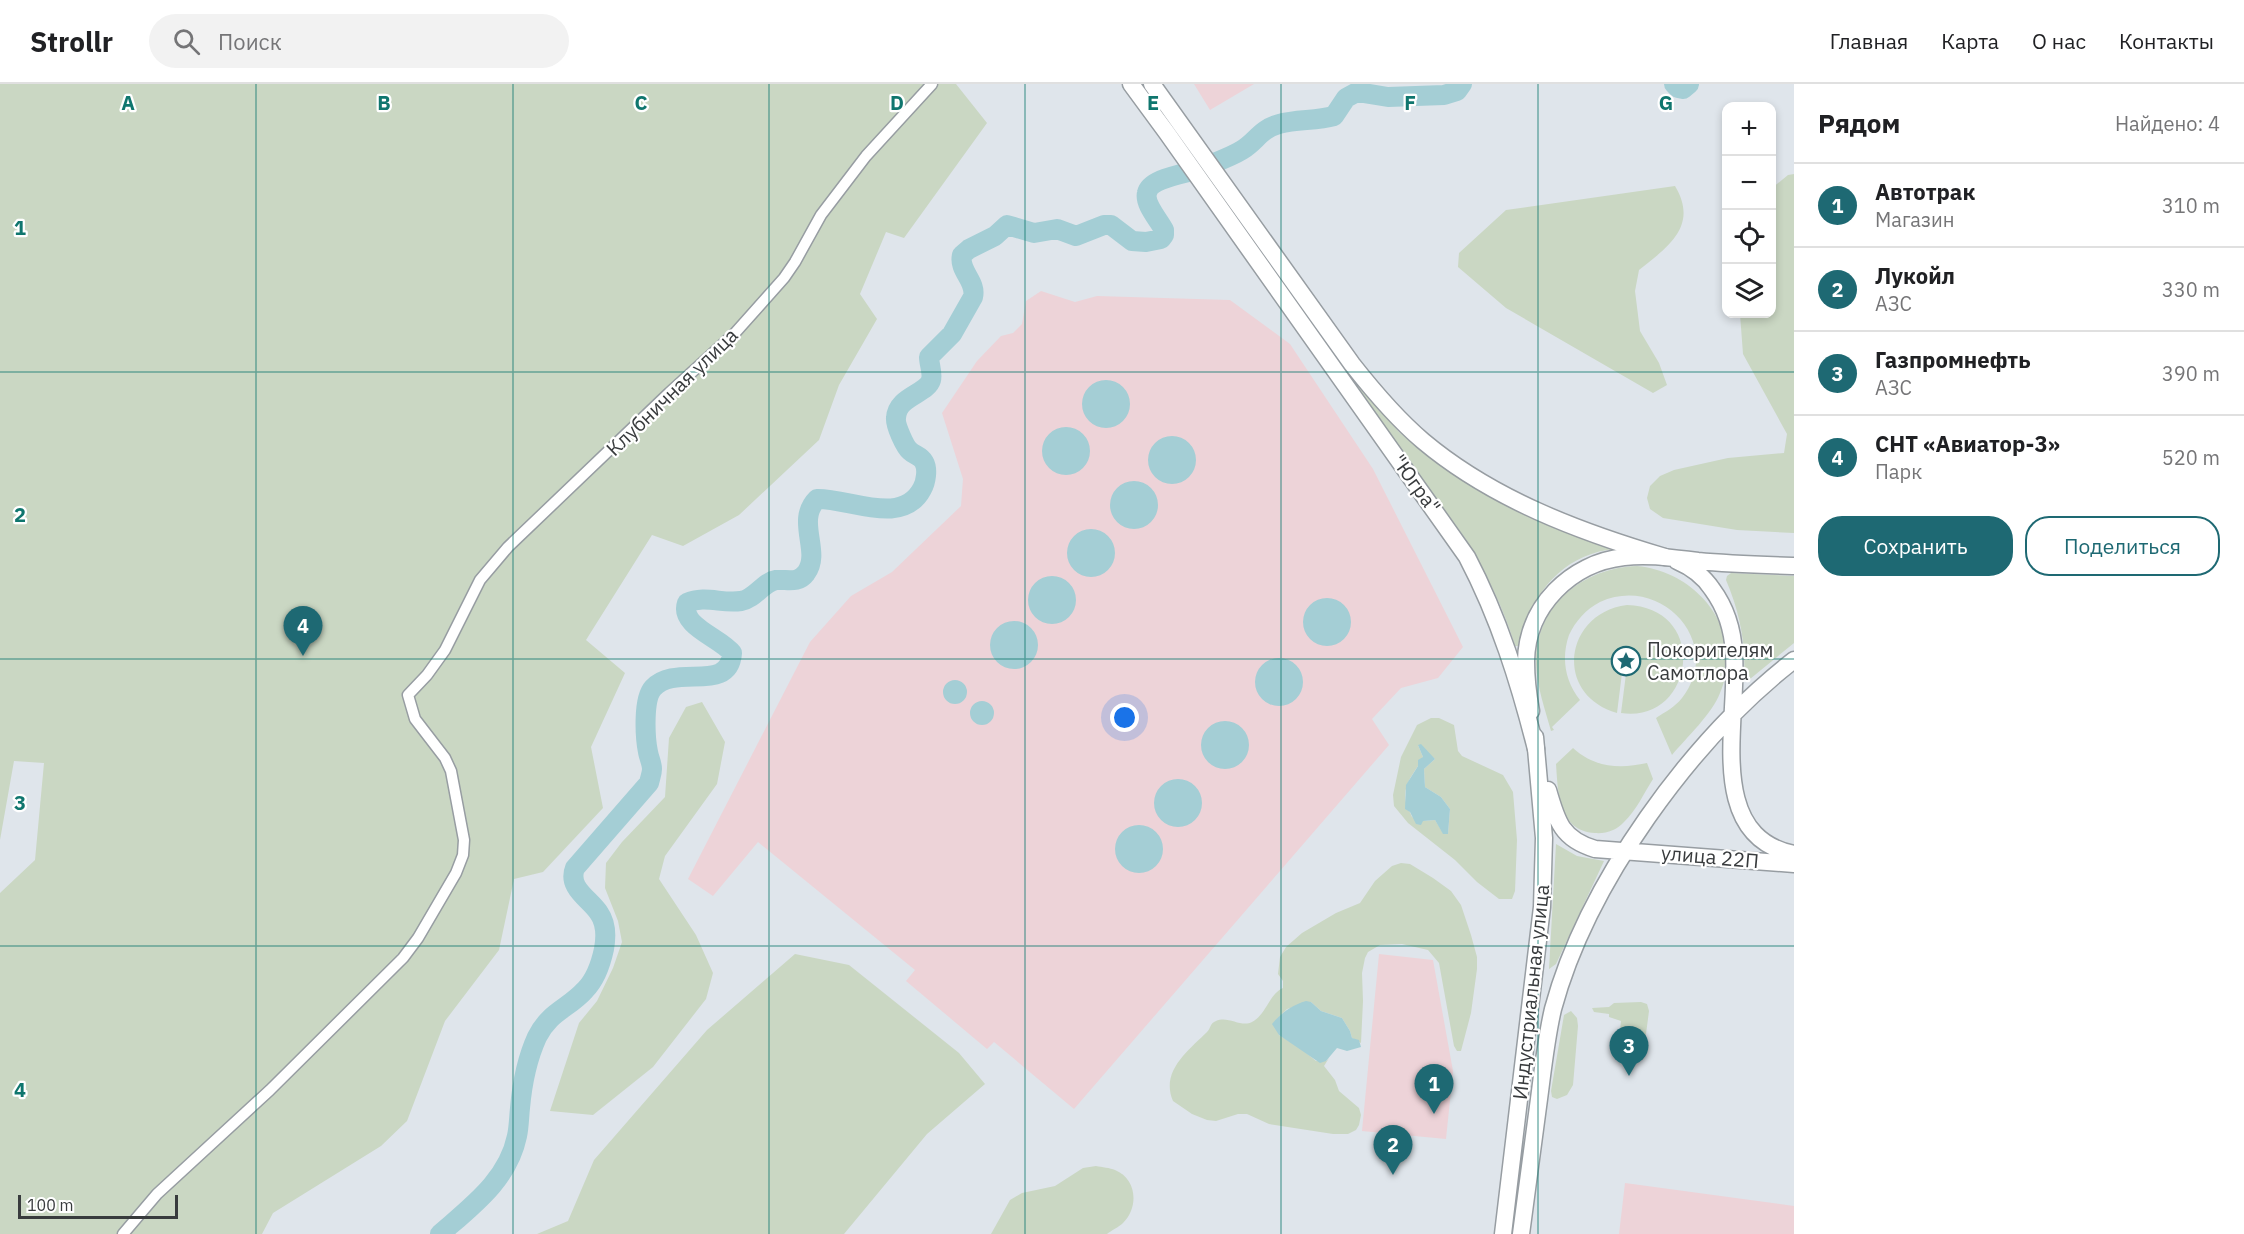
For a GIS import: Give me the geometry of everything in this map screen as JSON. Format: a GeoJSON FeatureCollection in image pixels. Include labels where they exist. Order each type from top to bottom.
{"type":"FeatureCollection","features":[{"type":"Feature","properties":{"kind":"main road","name":"\"Югра\""},"geometry":{"type":"LineString","coordinates":[[1131,84],[1467,557],[1498,623],[1519,684],[1536,749]]}},
{"type":"Feature","properties":{"kind":"main road","name":"\"Югра\""},"geometry":{"type":"LineString","coordinates":[[1152,84],[1352,364],[1390,410],[1425,443],[1477,478],[1540,512],[1594,534],[1665,557]]}},
{"type":"Feature","properties":{"kind":"main road"},"geometry":{"type":"LineString","coordinates":[[1536,749],[1526,661],[1530,638],[1540,612],[1555,590],[1576,573],[1599,562],[1625,557],[1665,557],[1794,566]]}},
{"type":"Feature","properties":{"kind":"main road","name":"улица 22П"},"geometry":{"type":"LineString","coordinates":[[1665,557],[1699,574],[1710,586],[1724,609],[1734,653],[1732,775],[1734,794],[1738,808],[1753,832],[1765,844],[1794,854]]}},
{"type":"Feature","properties":{"kind":"main road","name":"Индустриальная улица"},"geometry":{"type":"LineString","coordinates":[[1521,1234],[1545,1053],[1553,1011],[1565,973],[1586,924],[1626,851],[1679,776],[1734,711],[1794,660]]}},
{"type":"Feature","properties":{"kind":"main road","name":"улица 22П"},"geometry":{"type":"LineString","coordinates":[[1536,749],[1553,809],[1561,828],[1584,845],[1596,849],[1794,864]]}},
{"type":"Feature","properties":{"kind":"main road","name":"Индустриальная улица"},"geometry":{"type":"LineString","coordinates":[[1503,1234],[1542,907],[1544,838],[1536,749]]}},
{"type":"Feature","properties":{"kind":"street","name":"Клубничная улица"},"geometry":{"type":"LineString","coordinates":[[123,1234],[157,1194],[270,1090],[403,958],[418,938],[456,873],[463,855],[464,840],[456,787],[445,758],[415,719],[408,695],[427,675],[445,650],[480,580],[508,547],[735,333],[784,278],[821,215],[866,156],[932,84]]}},
{"type":"Feature","properties":{"kind":"shaded area"},"geometry":{"type":"Polygon","coordinates":[[[1194,84],[1254,84],[1210,110],[1194,84]]]}},
{"type":"Feature","properties":{"kind":"shaded area"},"geometry":{"type":"Polygon","coordinates":[[[1041,291],[1075,302],[1097,296],[1230,300],[1290,344],[1373,469],[1463,647],[1438,678],[1401,688],[1372,719],[1389,745],[1074,1109],[994,1042],[987,1049],[906,981],[915,970],[758,842],[713,896],[688,879],[810,642],[851,596],[892,572],[961,506],[963,479],[942,413],[977,361],[1001,336],[1013,333],[1022,324],[1026,301],[1041,291]]]}},
{"type":"Feature","properties":{"kind":"shaded area"},"geometry":{"type":"Polygon","coordinates":[[[1379,954],[1433,960],[1453,1071],[1446,1139],[1362,1131],[1379,954]]]}},
{"type":"Feature","properties":{"kind":"shaded area"},"geometry":{"type":"Polygon","coordinates":[[[1625,1183],[1794,1206],[1794,1234],[1619,1234],[1625,1183]]]}},
{"type":"Feature","properties":{"kind":"green space"},"geometry":{"type":"Polygon","coordinates":[[[0,84],[956,84],[987,123],[904,238],[886,232],[860,294],[877,319],[839,385],[819,440],[739,515],[683,546],[652,535],[586,640],[625,673],[591,747],[603,808],[543,872],[514,879],[499,950],[445,1021],[407,1121],[381,1146],[273,1213],[262,1234],[0,1234],[0,893],[35,860],[44,763],[14,761],[0,840],[0,84]]]}},
{"type":"Feature","properties":{"kind":"green space"},"geometry":{"type":"Polygon","coordinates":[[[1794,174],[1794,533],[1737,530],[1663,518],[1650,509],[1647,498],[1650,486],[1660,476],[1674,470],[1728,458],[1784,453],[1787,434],[1743,354],[1740,318],[1776,318],[1776,185],[1788,175],[1794,174]]]}},
{"type":"Feature","properties":{"kind":"green space"},"geometry":{"type":"Polygon","coordinates":[[[1675,186],[1682,200],[1684,213],[1682,224],[1669,244],[1639,270],[1635,291],[1640,331],[1659,363],[1667,385],[1653,393],[1506,308],[1458,267],[1459,253],[1506,210],[1675,186]]]}},
{"type":"Feature","properties":{"kind":"green space"},"geometry":{"type":"Polygon","coordinates":[[[1227,198],[1369,397],[1399,432],[1421,450],[1616,549],[1597,552],[1580,559],[1564,568],[1551,580],[1531,610],[1518,646],[1515,646],[1494,592],[1467,541],[1223,201],[1227,198]]]}},
{"type":"Feature","properties":{"kind":"green space"},"geometry":{"type":"Polygon","coordinates":[[[1637,566],[1659,571],[1680,580],[1697,593],[1712,609],[1722,628],[1727,648],[1726,670],[1716,701],[1672,755],[1656,718],[1682,698],[1693,677],[1696,656],[1691,636],[1680,619],[1664,606],[1645,597],[1623,596],[1600,602],[1582,616],[1569,635],[1565,652],[1568,677],[1580,700],[1552,727],[1554,730],[1551,731],[1538,681],[1536,664],[1538,643],[1544,624],[1553,608],[1566,594],[1598,574],[1617,568],[1637,566]]]}},
{"type":"Feature","properties":{"kind":"green space"},"geometry":{"type":"Polygon","coordinates":[[[1731,573],[1794,576],[1794,643],[1750,679],[1744,676],[1741,626],[1726,580],[1731,573]]]}},
{"type":"Feature","properties":{"kind":"green space"},"geometry":{"type":"Polygon","coordinates":[[[1627,605],[1654,611],[1672,625],[1681,643],[1683,664],[1677,684],[1665,701],[1646,712],[1621,713],[1626,674],[1635,669],[1638,664],[1635,653],[1623,650],[1617,654],[1615,667],[1622,673],[1617,713],[1596,704],[1583,690],[1575,673],[1574,655],[1579,638],[1590,623],[1606,611],[1627,605]]]}},
{"type":"Feature","properties":{"kind":"green space"},"geometry":{"type":"Polygon","coordinates":[[[702,702],[725,742],[717,784],[665,856],[659,879],[696,935],[713,973],[706,999],[653,1067],[593,1115],[550,1111],[579,1023],[597,1001],[613,968],[622,942],[618,921],[605,888],[606,863],[622,842],[665,797],[669,738],[686,707],[702,702]]]}},
{"type":"Feature","properties":{"kind":"green space"},"geometry":{"type":"Polygon","coordinates":[[[1431,718],[1439,718],[1454,725],[1458,751],[1462,756],[1503,775],[1513,792],[1517,840],[1515,891],[1512,899],[1499,899],[1477,882],[1455,860],[1408,823],[1394,806],[1393,795],[1401,757],[1417,725],[1431,718]],[[1418,745],[1423,757],[1410,778],[1406,789],[1406,803],[1412,817],[1423,821],[1435,820],[1443,833],[1448,834],[1450,809],[1441,797],[1425,787],[1424,769],[1435,759],[1418,745]]]}},
{"type":"Feature","properties":{"kind":"green space"},"geometry":{"type":"Polygon","coordinates":[[[1573,748],[1590,760],[1608,765],[1627,766],[1647,763],[1653,779],[1632,813],[1615,829],[1599,833],[1583,831],[1574,825],[1562,808],[1556,764],[1573,748]]]}},
{"type":"Feature","properties":{"kind":"green space"},"geometry":{"type":"Polygon","coordinates":[[[1556,844],[1577,856],[1604,861],[1556,964],[1549,969],[1556,844]]]}},
{"type":"Feature","properties":{"kind":"green space"},"geometry":{"type":"Polygon","coordinates":[[[1401,863],[1410,864],[1451,891],[1461,905],[1471,935],[1477,957],[1477,969],[1471,1013],[1461,1051],[1457,1051],[1454,1046],[1439,963],[1428,950],[1402,944],[1380,945],[1368,952],[1362,973],[1361,1043],[1352,1038],[1342,1018],[1321,1011],[1311,1002],[1287,1009],[1276,1020],[1279,1035],[1316,1061],[1326,1061],[1329,1058],[1324,1066],[1335,1080],[1339,1091],[1359,1108],[1361,1115],[1356,1130],[1348,1134],[1333,1134],[1269,1124],[1247,1114],[1238,1114],[1216,1121],[1207,1120],[1192,1114],[1173,1101],[1170,1080],[1173,1071],[1178,1062],[1213,1023],[1225,1019],[1243,1024],[1257,1019],[1274,995],[1283,988],[1283,981],[1278,974],[1280,957],[1286,947],[1302,933],[1336,913],[1360,903],[1375,881],[1392,866],[1401,863]]]}},
{"type":"Feature","properties":{"kind":"green space"},"geometry":{"type":"Polygon","coordinates":[[[795,954],[849,965],[959,1053],[985,1084],[927,1134],[844,1234],[537,1234],[568,1221],[594,1160],[707,1030],[795,954]]]}},
{"type":"Feature","properties":{"kind":"green space"},"geometry":{"type":"Polygon","coordinates":[[[1641,1002],[1647,1004],[1649,1011],[1643,1057],[1621,1055],[1622,1043],[1619,1039],[1621,1021],[1609,1017],[1609,1014],[1594,1012],[1592,1008],[1609,1007],[1614,1003],[1641,1002]]]}},
{"type":"Feature","properties":{"kind":"green space"},"geometry":{"type":"Polygon","coordinates":[[[1571,1011],[1577,1018],[1578,1026],[1573,1085],[1567,1095],[1557,1099],[1552,1097],[1551,1091],[1564,1015],[1571,1011]]]}},
{"type":"Feature","properties":{"kind":"green space"},"geometry":{"type":"Polygon","coordinates":[[[1096,1166],[1113,1169],[1122,1174],[1128,1180],[1133,1194],[1132,1209],[1128,1216],[1107,1234],[991,1234],[1010,1200],[1022,1193],[1055,1186],[1083,1168],[1096,1166]]]}},
{"type":"Feature","properties":{"kind":"water"},"geometry":{"type":"Polygon","coordinates":[[[1101,380],[1111,380],[1123,387],[1130,399],[1130,409],[1123,421],[1111,428],[1101,428],[1086,417],[1082,409],[1082,399],[1093,384],[1101,380]]]}},
{"type":"Feature","properties":{"kind":"water"},"geometry":{"type":"Polygon","coordinates":[[[1061,427],[1071,427],[1083,434],[1090,446],[1090,456],[1083,468],[1071,475],[1061,475],[1046,464],[1042,456],[1042,446],[1053,431],[1061,427]]]}},
{"type":"Feature","properties":{"kind":"water"},"geometry":{"type":"Polygon","coordinates":[[[1167,436],[1177,436],[1189,443],[1196,455],[1196,465],[1189,477],[1177,484],[1167,484],[1152,473],[1148,465],[1148,455],[1159,440],[1167,436]]]}},
{"type":"Feature","properties":{"kind":"water"},"geometry":{"type":"Polygon","coordinates":[[[1129,481],[1139,481],[1151,488],[1158,500],[1158,510],[1151,522],[1139,529],[1129,529],[1114,518],[1110,510],[1110,500],[1121,485],[1129,481]]]}},
{"type":"Feature","properties":{"kind":"water"},"geometry":{"type":"Polygon","coordinates":[[[1086,529],[1096,529],[1108,536],[1115,548],[1115,558],[1108,570],[1096,577],[1086,577],[1071,566],[1067,558],[1067,548],[1078,533],[1086,529]]]}},
{"type":"Feature","properties":{"kind":"water"},"geometry":{"type":"Polygon","coordinates":[[[1047,576],[1057,576],[1069,583],[1076,595],[1076,605],[1069,617],[1057,624],[1047,624],[1032,613],[1028,605],[1028,595],[1039,580],[1047,576]]]}},
{"type":"Feature","properties":{"kind":"water"},"geometry":{"type":"Polygon","coordinates":[[[1322,598],[1332,598],[1344,605],[1351,617],[1351,627],[1344,639],[1332,646],[1322,646],[1307,635],[1303,627],[1303,617],[1314,602],[1322,598]]]}},
{"type":"Feature","properties":{"kind":"water"},"geometry":{"type":"Polygon","coordinates":[[[1009,621],[1019,621],[1031,628],[1038,640],[1038,650],[1031,662],[1019,669],[1009,669],[994,658],[990,650],[990,640],[1001,625],[1009,621]]]}},
{"type":"Feature","properties":{"kind":"water"},"geometry":{"type":"Polygon","coordinates":[[[1274,658],[1284,658],[1296,665],[1303,677],[1303,687],[1296,699],[1284,706],[1274,706],[1259,695],[1255,687],[1255,677],[1266,662],[1274,658]]]}},
{"type":"Feature","properties":{"kind":"water"},"geometry":{"type":"Polygon","coordinates":[[[955,680],[964,683],[967,692],[964,701],[955,704],[946,701],[943,692],[946,683],[955,680]]]}},
{"type":"Feature","properties":{"kind":"water"},"geometry":{"type":"Polygon","coordinates":[[[982,701],[991,704],[994,713],[991,722],[982,725],[973,722],[970,713],[973,704],[982,701]]]}},
{"type":"Feature","properties":{"kind":"water"},"geometry":{"type":"Polygon","coordinates":[[[1220,721],[1230,721],[1242,728],[1249,740],[1249,750],[1242,762],[1230,769],[1220,769],[1205,758],[1201,750],[1201,740],[1212,725],[1220,721]]]}},
{"type":"Feature","properties":{"kind":"water"},"geometry":{"type":"Polygon","coordinates":[[[1421,744],[1435,759],[1424,769],[1425,787],[1441,797],[1450,809],[1448,834],[1443,834],[1435,820],[1423,821],[1421,825],[1416,824],[1410,812],[1405,809],[1406,785],[1418,766],[1418,760],[1423,757],[1418,745],[1421,744]]]}},
{"type":"Feature","properties":{"kind":"water"},"geometry":{"type":"Polygon","coordinates":[[[1173,779],[1183,779],[1195,786],[1202,798],[1202,808],[1195,820],[1183,827],[1173,827],[1158,816],[1154,808],[1154,798],[1165,783],[1173,779]]]}},
{"type":"Feature","properties":{"kind":"water"},"geometry":{"type":"Polygon","coordinates":[[[1134,825],[1144,825],[1156,832],[1163,844],[1163,854],[1156,866],[1144,873],[1134,873],[1119,862],[1115,854],[1115,844],[1126,829],[1134,825]]]}},
{"type":"Feature","properties":{"kind":"water"},"geometry":{"type":"Polygon","coordinates":[[[1306,1001],[1311,1002],[1321,1011],[1342,1018],[1352,1038],[1359,1040],[1361,1047],[1347,1051],[1337,1048],[1326,1061],[1320,1063],[1279,1035],[1272,1024],[1287,1010],[1306,1001]]]}},
{"type":"Feature","properties":{"kind":"waterway"},"geometry":{"type":"LineString","coordinates":[[440,1234],[487,1191],[506,1166],[517,1136],[524,1081],[530,1054],[537,1037],[548,1021],[579,996],[595,976],[604,949],[603,921],[577,887],[573,875],[575,868],[649,783],[652,769],[647,745],[646,718],[650,693],[663,681],[712,676],[722,672],[729,665],[732,653],[695,625],[686,611],[687,603],[700,600],[746,600],[771,581],[796,580],[803,576],[810,565],[811,556],[808,517],[817,499],[888,509],[902,506],[913,500],[922,489],[926,476],[924,462],[906,445],[896,418],[901,405],[928,385],[931,380],[929,357],[952,334],[973,297],[974,291],[961,261],[962,255],[995,236],[1007,225],[1034,233],[1057,229],[1076,236],[1104,225],[1111,225],[1132,241],[1146,242],[1161,239],[1164,230],[1150,207],[1147,197],[1150,188],[1161,180],[1232,156],[1272,126],[1334,116],[1346,98],[1357,92],[1388,97],[1444,95],[1457,91],[1462,84]]}},
{"type":"Feature","properties":{"kind":"waterway"},"geometry":{"type":"LineString","coordinates":[[1674,84],[1683,89],[1689,84]]}},
{"type":"Feature","properties":{"kind":"place","name":"СНТ «Авиатор-3»"},"geometry":{"type":"Point","coordinates":[303,656]}},
{"type":"Feature","properties":{"kind":"place","name":"Покорителям Самотлора"},"geometry":{"type":"Point","coordinates":[1626,661]}},
{"type":"Feature","properties":{"kind":"place","name":"Газпромнефть"},"geometry":{"type":"Point","coordinates":[1629,1076]}},
{"type":"Feature","properties":{"kind":"place","name":"Автотрак"},"geometry":{"type":"Point","coordinates":[1434,1114]}},
{"type":"Feature","properties":{"kind":"place","name":"Лукойл"},"geometry":{"type":"Point","coordinates":[1393,1175]}}]}
